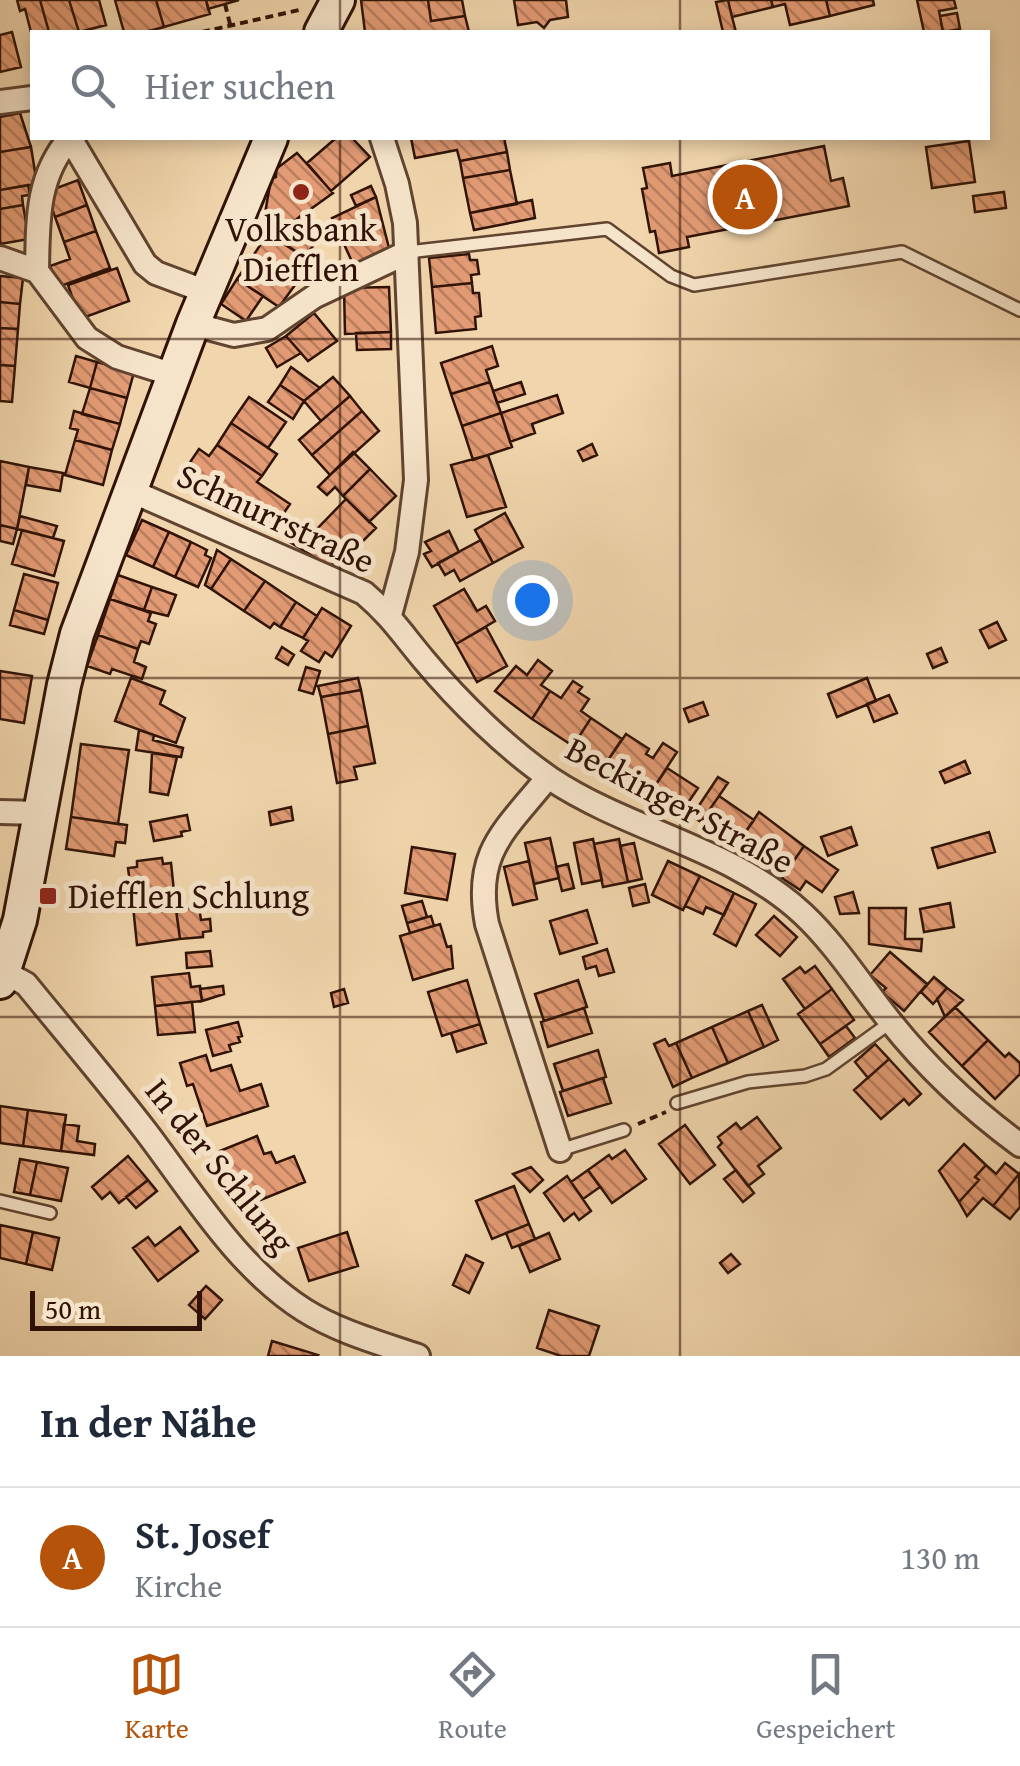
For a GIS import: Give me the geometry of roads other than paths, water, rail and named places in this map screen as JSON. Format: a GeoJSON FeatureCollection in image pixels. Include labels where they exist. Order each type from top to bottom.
{"type":"FeatureCollection","features":[{"type":"Feature","properties":{"kind":"street"},"geometry":{"type":"LineString","coordinates":[[322,30],[337,1]]}},
{"type":"Feature","properties":{"kind":"street"},"geometry":{"type":"LineString","coordinates":[[0,102],[30,98]]}},
{"type":"Feature","properties":{"kind":"street"},"geometry":{"type":"LineString","coordinates":[[36,271],[42,188],[58,151],[68,140]]}},
{"type":"Feature","properties":{"kind":"street"},"geometry":{"type":"LineString","coordinates":[[71,140],[145,264],[156,273],[207,292]]}},
{"type":"Feature","properties":{"kind":"street"},"geometry":{"type":"LineString","coordinates":[[2,977],[20,920],[77,634],[129,490],[270,140]]}},
{"type":"Feature","properties":{"kind":"street"},"geometry":{"type":"LineString","coordinates":[[383,140],[398,184],[408,252],[416,480],[407,552],[390,615]]}},
{"type":"Feature","properties":{"kind":"street"},"geometry":{"type":"LineString","coordinates":[[194,324],[234,336],[267,329],[329,288],[408,252]]}},
{"type":"Feature","properties":{"kind":"street"},"geometry":{"type":"LineString","coordinates":[[0,258],[36,271],[86,338],[116,358],[174,375]]}},
{"type":"Feature","properties":{"kind":"street","name":"Schnurrstraße"},"geometry":{"type":"LineString","coordinates":[[129,490],[316,570],[364,593],[390,615]]}},
{"type":"Feature","properties":{"kind":"street","name":"Beckinger Straße"},"geometry":{"type":"LineString","coordinates":[[390,615],[423,660],[458,696],[548,777],[575,794],[742,870],[806,916],[947,1085],[1020,1145]]}},
{"type":"Feature","properties":{"kind":"street"},"geometry":{"type":"LineString","coordinates":[[548,777],[489,856],[481,896],[560,1150]]}},
{"type":"Feature","properties":{"kind":"street"},"geometry":{"type":"LineString","coordinates":[[0,812],[40,813]]}},
{"type":"Feature","properties":{"kind":"street","name":"In der Schlung"},"geometry":{"type":"LineString","coordinates":[[2,977],[26,984],[124,1102],[236,1250],[270,1283],[331,1325],[418,1356]]}},
{"type":"Feature","properties":{"kind":"lane"},"geometry":{"type":"LineString","coordinates":[[408,252],[607,229],[671,276],[694,286],[902,252],[1020,310]]}},
{"type":"Feature","properties":{"kind":"lane"},"geometry":{"type":"LineString","coordinates":[[677,1103],[748,1082],[805,1076],[826,1069],[891,1022]]}},
{"type":"Feature","properties":{"kind":"lane"},"geometry":{"type":"LineString","coordinates":[[560,1150],[624,1130]]}},
{"type":"Feature","properties":{"kind":"lane"},"geometry":{"type":"LineString","coordinates":[[0,1200],[50,1213]]}},
{"type":"Feature","properties":{"kind":"place","name":"Volksbank Diefflen"},"geometry":{"type":"Point","coordinates":[301,192]}},
{"type":"Feature","properties":{"kind":"place","name":"St. Josef"},"geometry":{"type":"Point","coordinates":[745,197]}},
{"type":"Feature","properties":{"kind":"place","name":"Diefflen Schlung"},"geometry":{"type":"Point","coordinates":[48,896]}}]}
